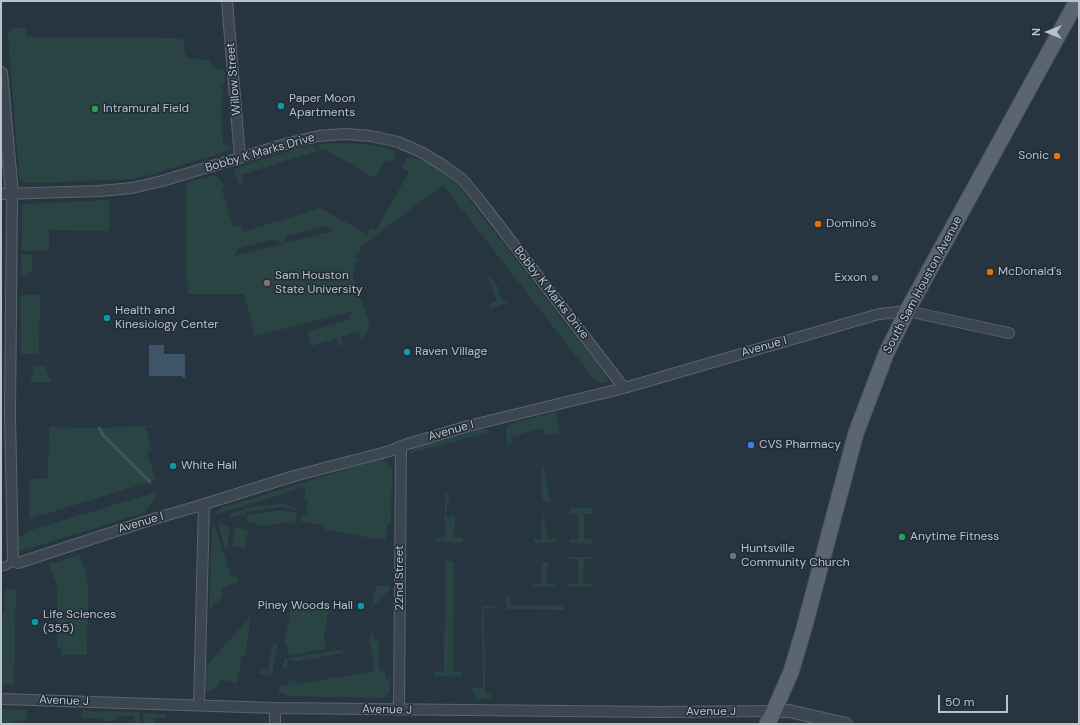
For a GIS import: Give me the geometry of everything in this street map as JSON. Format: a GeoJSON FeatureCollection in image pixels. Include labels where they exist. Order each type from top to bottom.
{"type":"FeatureCollection","features":[{"type":"Feature","properties":{"kind":"main road","name":"South Sam Houston Avenue"},"geometry":{"type":"LineString","coordinates":[[770,718],[791,672],[856,433],[886,354],[907,311],[1077,1]]}},
{"type":"Feature","properties":{"kind":"street","name":"Willow Street"},"geometry":{"type":"LineString","coordinates":[[228,1],[240,158]]}},
{"type":"Feature","properties":{"kind":"street"},"geometry":{"type":"LineString","coordinates":[[1,73],[7,194],[13,561]]}},
{"type":"Feature","properties":{"kind":"street","name":"Bobby K Marks Drive"},"geometry":{"type":"LineString","coordinates":[[7,194],[100,191],[132,188],[162,181],[289,143],[318,136],[345,134],[371,136],[398,142],[421,152],[462,179],[624,388]]}},
{"type":"Feature","properties":{"kind":"street","name":"Avenue I"},"geometry":{"type":"LineString","coordinates":[[1,568],[13,561],[18,563],[294,476],[390,451],[401,446],[468,426],[624,388],[879,314],[907,311],[1010,333]]}},
{"type":"Feature","properties":{"kind":"street","name":"22nd Street"},"geometry":{"type":"LineString","coordinates":[[399,710],[401,446]]}},
{"type":"Feature","properties":{"kind":"street"},"geometry":{"type":"LineString","coordinates":[[199,705],[204,504]]}},
{"type":"Feature","properties":{"kind":"street","name":"Avenue J"},"geometry":{"type":"LineString","coordinates":[[1,699],[275,708],[659,712],[770,718]]}},
{"type":"Feature","properties":{"kind":"street"},"geometry":{"type":"LineString","coordinates":[[275,708],[275,724]]}},
{"type":"Feature","properties":{"kind":"street"},"geometry":{"type":"LineString","coordinates":[[770,718],[789,711],[846,724]]}},
{"type":"Feature","properties":{"kind":"green space"},"geometry":{"type":"Polygon","coordinates":[[[14,28],[26,28],[27,37],[176,38],[184,40],[184,48],[187,58],[210,60],[213,68],[225,70],[225,82],[220,86],[223,90],[221,111],[223,145],[231,146],[231,150],[150,175],[131,179],[41,183],[26,183],[21,181],[19,175],[8,34],[10,30],[14,28]]]}},
{"type":"Feature","properties":{"kind":"green space"},"geometry":{"type":"Polygon","coordinates":[[[319,144],[361,144],[382,147],[394,151],[395,158],[391,162],[385,160],[375,178],[324,149],[241,175],[243,182],[242,184],[239,184],[233,169],[298,148],[314,145],[316,150],[319,149],[319,144]]]}},
{"type":"Feature","properties":{"kind":"green space"},"geometry":{"type":"Polygon","coordinates":[[[409,157],[414,158],[437,167],[457,184],[607,377],[607,382],[596,382],[443,185],[360,247],[361,249],[354,256],[358,260],[355,265],[353,276],[370,325],[368,332],[361,339],[359,331],[341,337],[343,345],[339,346],[337,338],[312,346],[311,345],[308,331],[349,320],[349,317],[353,311],[255,336],[244,294],[188,294],[188,284],[186,281],[187,182],[215,175],[225,186],[221,187],[233,227],[241,225],[243,232],[320,208],[367,234],[371,228],[376,230],[409,172],[402,168],[409,157]],[[325,226],[287,236],[284,243],[333,231],[325,226]],[[275,239],[237,249],[234,256],[283,244],[275,239]]]}},
{"type":"Feature","properties":{"kind":"green space"},"geometry":{"type":"Polygon","coordinates":[[[109,200],[109,231],[49,230],[49,251],[22,251],[23,204],[109,200]]]}},
{"type":"Feature","properties":{"kind":"green space"},"geometry":{"type":"Polygon","coordinates":[[[21,254],[32,254],[32,271],[22,278],[21,254]]]}},
{"type":"Feature","properties":{"kind":"green space"},"geometry":{"type":"Polygon","coordinates":[[[486,272],[501,291],[497,294],[504,301],[507,299],[507,303],[491,308],[489,307],[490,304],[497,301],[486,272]]]}},
{"type":"Feature","properties":{"kind":"green space"},"geometry":{"type":"Polygon","coordinates":[[[20,295],[40,295],[39,354],[21,354],[20,295]]]}},
{"type":"Feature","properties":{"kind":"green space"},"geometry":{"type":"Polygon","coordinates":[[[34,366],[46,366],[46,372],[52,381],[30,382],[34,366]]]}},
{"type":"Feature","properties":{"kind":"green space"},"geometry":{"type":"Polygon","coordinates":[[[556,412],[560,433],[545,436],[543,428],[511,437],[513,445],[508,445],[506,433],[507,427],[510,424],[556,412]]]}},
{"type":"Feature","properties":{"kind":"green space"},"geometry":{"type":"Polygon","coordinates":[[[158,425],[146,428],[152,451],[147,453],[156,480],[29,519],[30,479],[48,478],[49,427],[99,428],[158,425]]]}},
{"type":"Feature","properties":{"kind":"green space"},"geometry":{"type":"Polygon","coordinates":[[[481,429],[486,429],[491,432],[411,453],[410,451],[416,448],[481,429]]]}},
{"type":"Feature","properties":{"kind":"green space"},"geometry":{"type":"Polygon","coordinates":[[[383,458],[392,467],[391,524],[388,524],[385,541],[381,538],[376,539],[327,530],[323,528],[323,525],[300,521],[301,514],[306,515],[308,501],[304,499],[306,489],[303,487],[213,515],[221,508],[383,458]]]}},
{"type":"Feature","properties":{"kind":"green space"},"geometry":{"type":"Polygon","coordinates":[[[542,466],[544,466],[550,501],[542,502],[542,466]]]}},
{"type":"Feature","properties":{"kind":"green space"},"geometry":{"type":"Polygon","coordinates":[[[156,492],[157,496],[143,513],[21,551],[18,548],[18,536],[22,536],[28,531],[156,492]]]}},
{"type":"Feature","properties":{"kind":"green space"},"geometry":{"type":"Polygon","coordinates":[[[445,492],[450,502],[447,504],[446,515],[447,517],[450,517],[455,515],[454,538],[463,538],[463,542],[461,543],[437,542],[435,538],[445,537],[445,492]]]}},
{"type":"Feature","properties":{"kind":"green space"},"geometry":{"type":"Polygon","coordinates":[[[282,504],[298,508],[298,510],[281,507],[245,512],[245,515],[230,517],[229,514],[252,507],[282,504]]]}},
{"type":"Feature","properties":{"kind":"green space"},"geometry":{"type":"Polygon","coordinates":[[[572,508],[591,508],[592,514],[584,514],[584,539],[592,539],[591,544],[569,543],[570,539],[578,539],[578,514],[570,514],[569,510],[572,508]]]}},
{"type":"Feature","properties":{"kind":"green space"},"geometry":{"type":"Polygon","coordinates":[[[280,510],[297,513],[295,524],[283,523],[263,526],[247,522],[247,515],[280,510]]]}},
{"type":"Feature","properties":{"kind":"green space"},"geometry":{"type":"Polygon","coordinates":[[[542,513],[548,539],[556,538],[555,543],[534,542],[534,539],[542,539],[542,513]]]}},
{"type":"Feature","properties":{"kind":"green space"},"geometry":{"type":"Polygon","coordinates":[[[218,524],[230,527],[227,549],[225,549],[218,524]]]}},
{"type":"Feature","properties":{"kind":"green space"},"geometry":{"type":"Polygon","coordinates":[[[215,526],[231,576],[237,575],[239,582],[221,588],[223,596],[209,611],[212,527],[215,526]]]}},
{"type":"Feature","properties":{"kind":"green space"},"geometry":{"type":"Polygon","coordinates":[[[235,527],[248,530],[245,548],[232,545],[235,527]]]}},
{"type":"Feature","properties":{"kind":"green space"},"geometry":{"type":"Polygon","coordinates":[[[80,555],[85,569],[88,585],[87,655],[60,655],[61,648],[57,647],[57,587],[49,564],[80,555]]]}},
{"type":"Feature","properties":{"kind":"green space"},"geometry":{"type":"Polygon","coordinates":[[[569,557],[592,557],[592,559],[584,559],[583,584],[591,584],[591,587],[569,587],[569,584],[578,584],[578,559],[568,559],[569,557]]]}},
{"type":"Feature","properties":{"kind":"green space"},"geometry":{"type":"Polygon","coordinates":[[[445,561],[454,562],[453,671],[461,672],[462,675],[460,677],[434,675],[434,672],[444,671],[445,561]]]}},
{"type":"Feature","properties":{"kind":"green space"},"geometry":{"type":"Polygon","coordinates":[[[542,562],[548,562],[547,583],[555,584],[555,587],[533,586],[534,584],[542,583],[542,562]]]}},
{"type":"Feature","properties":{"kind":"green space"},"geometry":{"type":"Polygon","coordinates":[[[376,586],[390,586],[390,589],[372,608],[376,586]]]}},
{"type":"Feature","properties":{"kind":"green space"},"geometry":{"type":"Polygon","coordinates":[[[16,589],[14,685],[1,684],[1,613],[4,612],[5,590],[16,589]]]}},
{"type":"Feature","properties":{"kind":"green space"},"geometry":{"type":"Polygon","coordinates":[[[505,597],[510,597],[511,606],[564,605],[564,610],[506,609],[505,597]]]}},
{"type":"Feature","properties":{"kind":"green space"},"geometry":{"type":"Polygon","coordinates":[[[292,601],[329,608],[324,637],[326,649],[288,656],[287,646],[284,645],[292,601]]]}},
{"type":"Feature","properties":{"kind":"green space"},"geometry":{"type":"Polygon","coordinates":[[[482,606],[495,606],[494,608],[484,609],[485,694],[491,694],[492,697],[490,699],[476,699],[472,691],[472,688],[483,687],[482,606]]]}},
{"type":"Feature","properties":{"kind":"green space"},"geometry":{"type":"Polygon","coordinates":[[[251,616],[245,656],[242,657],[237,683],[220,679],[218,685],[211,691],[206,692],[206,668],[208,664],[251,616]]]}},
{"type":"Feature","properties":{"kind":"green space"},"geometry":{"type":"Polygon","coordinates":[[[371,634],[373,634],[373,641],[379,641],[379,671],[385,671],[385,679],[390,679],[390,691],[385,698],[287,696],[287,694],[278,692],[280,685],[288,687],[289,679],[291,678],[292,682],[295,681],[296,684],[375,671],[369,639],[371,639],[371,634]]]}},
{"type":"Feature","properties":{"kind":"green space"},"geometry":{"type":"Polygon","coordinates":[[[273,643],[278,644],[272,676],[259,674],[261,669],[268,670],[273,643]]]}},
{"type":"Feature","properties":{"kind":"green space"},"geometry":{"type":"Polygon","coordinates":[[[343,649],[343,653],[294,662],[293,660],[287,661],[287,667],[283,668],[284,659],[343,649]]]}},
{"type":"Feature","properties":{"kind":"green space"},"geometry":{"type":"Polygon","coordinates":[[[1,709],[27,710],[27,720],[14,721],[14,724],[1,724],[1,709]]]}},
{"type":"Feature","properties":{"kind":"green space"},"geometry":{"type":"Polygon","coordinates":[[[82,711],[140,712],[140,724],[135,724],[134,716],[119,716],[112,721],[103,721],[103,718],[81,718],[82,711]]]}},
{"type":"Feature","properties":{"kind":"green space"},"geometry":{"type":"Polygon","coordinates":[[[143,713],[166,714],[166,718],[154,718],[154,724],[143,724],[143,713]]]}},
{"type":"Feature","properties":{"kind":"water"},"geometry":{"type":"Polygon","coordinates":[[[149,345],[164,345],[164,354],[185,354],[185,378],[182,376],[149,376],[149,345]]]}},
{"type":"Feature","properties":{"kind":"waterway"},"geometry":{"type":"LineString","coordinates":[[99,428],[103,435],[150,482]]}},
{"type":"Feature","properties":{"kind":"place","name":"Paper Moon Apartments"},"geometry":{"type":"Point","coordinates":[281,106]}},
{"type":"Feature","properties":{"kind":"place","name":"Intramural Field"},"geometry":{"type":"Point","coordinates":[95,109]}},
{"type":"Feature","properties":{"kind":"place","name":"Sonic"},"geometry":{"type":"Point","coordinates":[1057,156]}},
{"type":"Feature","properties":{"kind":"place","name":"Domino's"},"geometry":{"type":"Point","coordinates":[818,224]}},
{"type":"Feature","properties":{"kind":"place","name":"McDonald's"},"geometry":{"type":"Point","coordinates":[990,272]}},
{"type":"Feature","properties":{"kind":"place","name":"Exxon"},"geometry":{"type":"Point","coordinates":[875,278]}},
{"type":"Feature","properties":{"kind":"place","name":"Sam Houston State University"},"geometry":{"type":"Point","coordinates":[267,283]}},
{"type":"Feature","properties":{"kind":"place","name":"Health and Kinesiology Center"},"geometry":{"type":"Point","coordinates":[107,318]}},
{"type":"Feature","properties":{"kind":"place","name":"Raven Village"},"geometry":{"type":"Point","coordinates":[407,352]}},
{"type":"Feature","properties":{"kind":"place","name":"CVS Pharmacy"},"geometry":{"type":"Point","coordinates":[751,445]}},
{"type":"Feature","properties":{"kind":"place","name":"White Hall"},"geometry":{"type":"Point","coordinates":[173,466]}},
{"type":"Feature","properties":{"kind":"place","name":"Anytime Fitness"},"geometry":{"type":"Point","coordinates":[902,537]}},
{"type":"Feature","properties":{"kind":"place","name":"Huntsville Community Church"},"geometry":{"type":"Point","coordinates":[733,556]}},
{"type":"Feature","properties":{"kind":"place","name":"Piney Woods Hall"},"geometry":{"type":"Point","coordinates":[361,606]}},
{"type":"Feature","properties":{"kind":"place","name":"Life Sciences (355)"},"geometry":{"type":"Point","coordinates":[35,622]}}]}
